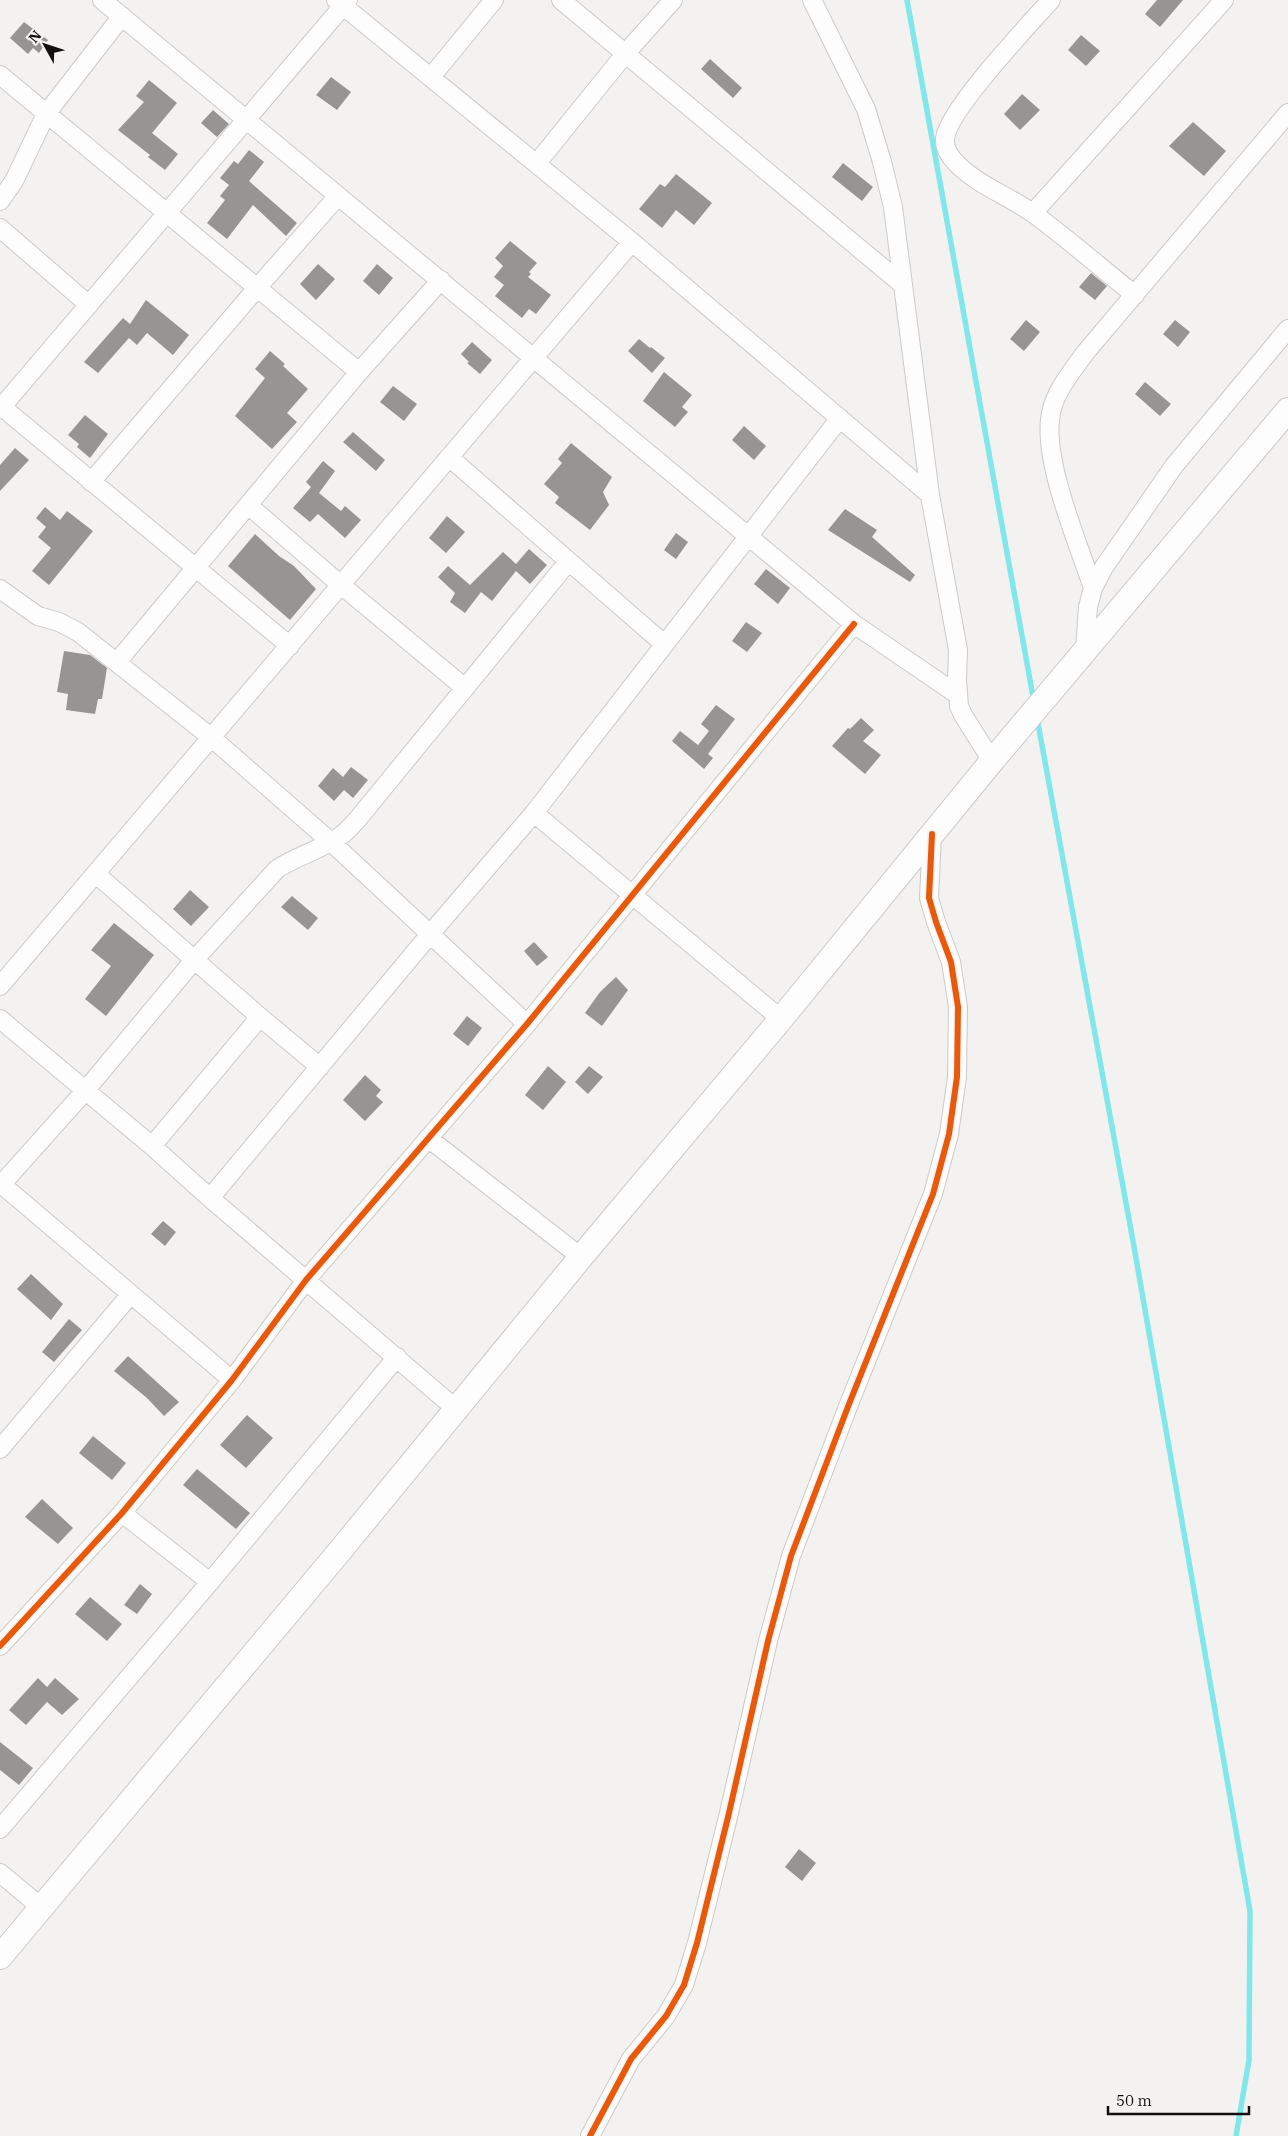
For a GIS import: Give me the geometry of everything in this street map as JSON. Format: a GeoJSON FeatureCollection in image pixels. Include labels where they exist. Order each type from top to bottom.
{"type":"FeatureCollection","features":[{"type":"Feature","properties":{"kind":"main road"},"geometry":{"type":"LineString","coordinates":[[0,1957],[781,1019],[992,761],[1288,410]]}},
{"type":"Feature","properties":{"kind":"street"},"geometry":{"type":"LineString","coordinates":[[102,0],[854,624],[958,695]]}},
{"type":"Feature","properties":{"kind":"street"},"geometry":{"type":"LineString","coordinates":[[431,77],[494,0]]}},
{"type":"Feature","properties":{"kind":"street"},"geometry":{"type":"LineString","coordinates":[[561,0],[902,284]]}},
{"type":"Feature","properties":{"kind":"street"},"geometry":{"type":"LineString","coordinates":[[537,163],[672,0]]}},
{"type":"Feature","properties":{"kind":"street"},"geometry":{"type":"LineString","coordinates":[[812,0],[866,109],[893,206],[930,495],[958,650],[958,695],[963,715],[992,761]]}},
{"type":"Feature","properties":{"kind":"street"},"geometry":{"type":"LineString","coordinates":[[1051,0],[964,101],[951,120],[945,138],[947,152],[957,164],[974,178],[1032,213],[1135,294]]}},
{"type":"Feature","properties":{"kind":"street"},"geometry":{"type":"LineString","coordinates":[[1032,213],[1224,0]]}},
{"type":"Feature","properties":{"kind":"street"},"geometry":{"type":"LineString","coordinates":[[290,646],[1,408],[248,120],[342,2],[632,242],[930,495]]}},
{"type":"Feature","properties":{"kind":"street"},"geometry":{"type":"LineString","coordinates":[[0,200],[14,181],[46,114],[122,16]]}},
{"type":"Feature","properties":{"kind":"street"},"geometry":{"type":"LineString","coordinates":[[0,75],[359,372]]}},
{"type":"Feature","properties":{"kind":"street"},"geometry":{"type":"LineString","coordinates":[[1093,588],[1068,517],[1051,452],[1050,419],[1059,391],[1085,353],[1288,113]]}},
{"type":"Feature","properties":{"kind":"street"},"geometry":{"type":"LineString","coordinates":[[92,482],[338,196]]}},
{"type":"Feature","properties":{"kind":"street"},"geometry":{"type":"LineString","coordinates":[[0,228],[89,305]]}},
{"type":"Feature","properties":{"kind":"street"},"geometry":{"type":"LineString","coordinates":[[0,986],[632,242]]}},
{"type":"Feature","properties":{"kind":"street"},"geometry":{"type":"LineString","coordinates":[[117,662],[359,372],[440,280]]}},
{"type":"Feature","properties":{"kind":"street"},"geometry":{"type":"LineString","coordinates":[[1085,650],[1088,607],[1093,588],[1104,567],[1174,466],[1288,329]]}},
{"type":"Feature","properties":{"kind":"street"},"geometry":{"type":"LineString","coordinates":[[210,1198],[431,933],[534,813],[840,418]]}},
{"type":"Feature","properties":{"kind":"street"},"geometry":{"type":"LineString","coordinates":[[450,457],[664,644]]}},
{"type":"Feature","properties":{"kind":"street"},"geometry":{"type":"LineString","coordinates":[[248,505],[465,688]]}},
{"type":"Feature","properties":{"kind":"street"},"geometry":{"type":"LineString","coordinates":[[232,1380],[1,1185],[85,1091],[195,959],[277,868],[292,859],[331,842],[343,834],[357,820],[568,562]]}},
{"type":"Feature","properties":{"kind":"street"},"geometry":{"type":"LineString","coordinates":[[0,589],[38,616],[59,622],[78,632],[212,738],[331,842],[527,1024]]}},
{"type":"Feature","properties":{"kind":"street"},"geometry":{"type":"LineString","coordinates":[[0,1646],[122,1513],[232,1380],[306,1280],[527,1024],[854,624]]}},
{"type":"Feature","properties":{"kind":"street"},"geometry":{"type":"LineString","coordinates":[[534,813],[781,1019]]}},
{"type":"Feature","properties":{"kind":"street"},"geometry":{"type":"LineString","coordinates":[[590,2136],[632,2059],[666,2016],[684,1985],[697,1943],[768,1641],[791,1556],[938,1177],[949,1134],[957,1077],[958,1007],[951,962],[936,922],[930,898],[932,834]]}},
{"type":"Feature","properties":{"kind":"street"},"geometry":{"type":"LineString","coordinates":[[96,874],[320,1067]]}},
{"type":"Feature","properties":{"kind":"street"},"geometry":{"type":"LineString","coordinates":[[152,1146],[260,1017]]}},
{"type":"Feature","properties":{"kind":"street"},"geometry":{"type":"LineString","coordinates":[[0,1019],[152,1146],[456,1409]]}},
{"type":"Feature","properties":{"kind":"street"},"geometry":{"type":"LineString","coordinates":[[428,1138],[581,1257]]}},
{"type":"Feature","properties":{"kind":"street"},"geometry":{"type":"LineString","coordinates":[[0,1449],[130,1295]]}},
{"type":"Feature","properties":{"kind":"street"},"geometry":{"type":"LineString","coordinates":[[0,1829],[210,1582],[397,1357]]}},
{"type":"Feature","properties":{"kind":"street"},"geometry":{"type":"LineString","coordinates":[[122,1513],[210,1582]]}},
{"type":"Feature","properties":{"kind":"street"},"geometry":{"type":"LineString","coordinates":[[0,1873],[41,1907]]}},
{"type":"Feature","properties":{"kind":"building"},"geometry":{"type":"Polygon","coordinates":[[[1157,0],[1183,0],[1160,27],[1145,14],[1157,0]]]}},
{"type":"Feature","properties":{"kind":"building"},"geometry":{"type":"Polygon","coordinates":[[[24,22],[48,40],[39,53],[33,48],[28,54],[10,38],[24,22]]]}},
{"type":"Feature","properties":{"kind":"building"},"geometry":{"type":"Polygon","coordinates":[[[1081,35],[1100,51],[1086,66],[1068,50],[1081,35]]]}},
{"type":"Feature","properties":{"kind":"building"},"geometry":{"type":"Polygon","coordinates":[[[710,59],[742,88],[733,98],[701,69],[710,59]]]}},
{"type":"Feature","properties":{"kind":"building"},"geometry":{"type":"Polygon","coordinates":[[[331,77],[351,92],[337,110],[316,95],[331,77]]]}},
{"type":"Feature","properties":{"kind":"building"},"geometry":{"type":"Polygon","coordinates":[[[149,80],[177,103],[152,133],[178,154],[165,170],[148,157],[150,155],[118,130],[144,102],[136,96],[149,80]]]}},
{"type":"Feature","properties":{"kind":"building"},"geometry":{"type":"Polygon","coordinates":[[[1022,94],[1040,110],[1020,130],[1004,114],[1022,94]]]}},
{"type":"Feature","properties":{"kind":"building"},"geometry":{"type":"Polygon","coordinates":[[[213,110],[229,124],[217,137],[201,123],[213,110]]]}},
{"type":"Feature","properties":{"kind":"building"},"geometry":{"type":"Polygon","coordinates":[[[1193,122],[1226,151],[1204,176],[1169,146],[1193,122]]]}},
{"type":"Feature","properties":{"kind":"building"},"geometry":{"type":"Polygon","coordinates":[[[249,150],[264,162],[249,181],[297,223],[286,236],[253,205],[227,239],[207,223],[225,200],[220,196],[229,185],[220,178],[234,161],[238,164],[249,150]]]}},
{"type":"Feature","properties":{"kind":"building"},"geometry":{"type":"Polygon","coordinates":[[[843,163],[873,187],[862,201],[832,177],[843,163]]]}},
{"type":"Feature","properties":{"kind":"building"},"geometry":{"type":"Polygon","coordinates":[[[676,174],[712,203],[694,225],[676,210],[662,228],[639,209],[660,184],[665,187],[676,174]]]}},
{"type":"Feature","properties":{"kind":"building"},"geometry":{"type":"Polygon","coordinates":[[[510,241],[537,263],[529,272],[531,274],[528,277],[551,295],[536,314],[529,309],[522,318],[495,296],[504,285],[494,277],[503,266],[495,258],[510,241]]]}},
{"type":"Feature","properties":{"kind":"building"},"geometry":{"type":"Polygon","coordinates":[[[318,264],[335,279],[316,300],[300,284],[318,264]]]}},
{"type":"Feature","properties":{"kind":"building"},"geometry":{"type":"Polygon","coordinates":[[[377,264],[393,278],[379,295],[363,281],[377,264]]]}},
{"type":"Feature","properties":{"kind":"building"},"geometry":{"type":"Polygon","coordinates":[[[1091,273],[1107,286],[1095,300],[1079,287],[1091,273]]]}},
{"type":"Feature","properties":{"kind":"building"},"geometry":{"type":"Polygon","coordinates":[[[146,300],[189,335],[173,355],[147,333],[137,345],[129,338],[98,373],[84,362],[123,318],[130,324],[146,300]]]}},
{"type":"Feature","properties":{"kind":"building"},"geometry":{"type":"Polygon","coordinates":[[[1026,320],[1040,332],[1024,351],[1010,339],[1026,320]]]}},
{"type":"Feature","properties":{"kind":"building"},"geometry":{"type":"Polygon","coordinates":[[[1175,320],[1190,332],[1178,347],[1163,334],[1175,320]]]}},
{"type":"Feature","properties":{"kind":"building"},"geometry":{"type":"Polygon","coordinates":[[[639,339],[665,358],[652,373],[628,351],[639,339]]]}},
{"type":"Feature","properties":{"kind":"building"},"geometry":{"type":"Polygon","coordinates":[[[472,342],[492,360],[480,374],[467,363],[469,362],[461,354],[472,342]]]}},
{"type":"Feature","properties":{"kind":"building"},"geometry":{"type":"Polygon","coordinates":[[[270,351],[308,389],[287,413],[297,422],[272,449],[235,416],[265,378],[255,369],[270,351]]]}},
{"type":"Feature","properties":{"kind":"building"},"geometry":{"type":"Polygon","coordinates":[[[664,372],[692,395],[682,407],[688,412],[675,427],[643,401],[664,372]]]}},
{"type":"Feature","properties":{"kind":"building"},"geometry":{"type":"Polygon","coordinates":[[[1145,382],[1171,404],[1160,416],[1135,394],[1145,382]]]}},
{"type":"Feature","properties":{"kind":"building"},"geometry":{"type":"Polygon","coordinates":[[[393,386],[417,404],[404,421],[380,402],[393,386]]]}},
{"type":"Feature","properties":{"kind":"building"},"geometry":{"type":"Polygon","coordinates":[[[85,415],[108,434],[90,458],[77,447],[79,444],[68,435],[85,415]]]}},
{"type":"Feature","properties":{"kind":"building"},"geometry":{"type":"Polygon","coordinates":[[[744,426],[766,446],[754,460],[732,440],[744,426]]]}},
{"type":"Feature","properties":{"kind":"building"},"geometry":{"type":"Polygon","coordinates":[[[353,432],[385,460],[376,471],[343,442],[353,432]]]}},
{"type":"Feature","properties":{"kind":"building"},"geometry":{"type":"Polygon","coordinates":[[[571,443],[612,477],[603,492],[609,505],[590,530],[555,503],[559,497],[544,484],[562,463],[558,459],[571,443]]]}},
{"type":"Feature","properties":{"kind":"building"},"geometry":{"type":"Polygon","coordinates":[[[15,448],[29,460],[0,491],[0,465],[15,448]]]}},
{"type":"Feature","properties":{"kind":"building"},"geometry":{"type":"Polygon","coordinates":[[[323,461],[335,471],[319,493],[341,511],[345,506],[361,520],[345,538],[318,514],[310,522],[293,508],[311,487],[306,482],[323,461]]]}},
{"type":"Feature","properties":{"kind":"building"},"geometry":{"type":"Polygon","coordinates":[[[45,507],[60,520],[67,511],[93,531],[49,585],[32,571],[51,548],[38,537],[46,527],[36,518],[45,507]]]}},
{"type":"Feature","properties":{"kind":"building"},"geometry":{"type":"Polygon","coordinates":[[[845,509],[877,530],[872,537],[915,575],[910,582],[828,530],[845,509]]]}},
{"type":"Feature","properties":{"kind":"building"},"geometry":{"type":"Polygon","coordinates":[[[447,516],[465,532],[446,553],[429,538],[447,516]]]}},
{"type":"Feature","properties":{"kind":"building"},"geometry":{"type":"Polygon","coordinates":[[[676,533],[688,542],[676,559],[664,550],[676,533]]]}},
{"type":"Feature","properties":{"kind":"building"},"geometry":{"type":"Polygon","coordinates":[[[255,534],[279,556],[294,566],[316,589],[290,620],[228,566],[255,534]]]}},
{"type":"Feature","properties":{"kind":"building"},"geometry":{"type":"Polygon","coordinates":[[[529,549],[547,565],[530,584],[516,571],[492,601],[481,592],[465,613],[450,602],[455,593],[438,577],[448,566],[470,585],[503,552],[516,564],[529,549]]]}},
{"type":"Feature","properties":{"kind":"building"},"geometry":{"type":"Polygon","coordinates":[[[766,569],[790,588],[778,604],[754,584],[766,569]]]}},
{"type":"Feature","properties":{"kind":"building"},"geometry":{"type":"Polygon","coordinates":[[[746,622],[762,633],[747,652],[732,641],[746,622]]]}},
{"type":"Feature","properties":{"kind":"building"},"geometry":{"type":"Polygon","coordinates":[[[64,651],[90,655],[107,668],[102,699],[98,699],[95,714],[66,710],[68,694],[57,692],[64,651]]]}},
{"type":"Feature","properties":{"kind":"building"},"geometry":{"type":"Polygon","coordinates":[[[716,705],[735,719],[708,754],[713,758],[704,769],[672,741],[680,731],[698,745],[709,731],[701,724],[716,705]]]}},
{"type":"Feature","properties":{"kind":"building"},"geometry":{"type":"Polygon","coordinates":[[[861,718],[874,730],[863,741],[881,755],[865,774],[832,746],[848,728],[850,729],[861,718]]]}},
{"type":"Feature","properties":{"kind":"building"},"geometry":{"type":"Polygon","coordinates":[[[351,767],[368,780],[353,798],[344,790],[334,801],[318,786],[333,768],[343,777],[351,767]]]}},
{"type":"Feature","properties":{"kind":"building"},"geometry":{"type":"Polygon","coordinates":[[[190,890],[209,907],[191,926],[173,909],[190,890]]]}},
{"type":"Feature","properties":{"kind":"building"},"geometry":{"type":"Polygon","coordinates":[[[292,896],[318,918],[308,930],[281,907],[292,896]]]}},
{"type":"Feature","properties":{"kind":"building"},"geometry":{"type":"Polygon","coordinates":[[[114,923],[154,955],[106,1016],[85,999],[111,966],[91,950],[114,923]]]}},
{"type":"Feature","properties":{"kind":"building"},"geometry":{"type":"Polygon","coordinates":[[[534,942],[548,957],[537,966],[524,951],[534,942]]]}},
{"type":"Feature","properties":{"kind":"building"},"geometry":{"type":"Polygon","coordinates":[[[616,977],[628,990],[602,1026],[585,1013],[600,992],[616,977]]]}},
{"type":"Feature","properties":{"kind":"building"},"geometry":{"type":"Polygon","coordinates":[[[467,1016],[482,1028],[468,1046],[453,1034],[467,1016]]]}},
{"type":"Feature","properties":{"kind":"building"},"geometry":{"type":"Polygon","coordinates":[[[548,1066],[566,1082],[543,1110],[525,1095],[548,1066]]]}},
{"type":"Feature","properties":{"kind":"building"},"geometry":{"type":"Polygon","coordinates":[[[589,1066],[603,1077],[588,1094],[575,1082],[589,1066]]]}},
{"type":"Feature","properties":{"kind":"building"},"geometry":{"type":"Polygon","coordinates":[[[365,1075],[381,1090],[376,1096],[383,1102],[365,1121],[343,1100],[365,1075]]]}},
{"type":"Feature","properties":{"kind":"building"},"geometry":{"type":"Polygon","coordinates":[[[163,1221],[176,1232],[165,1246],[151,1234],[163,1221]]]}},
{"type":"Feature","properties":{"kind":"building"},"geometry":{"type":"Polygon","coordinates":[[[31,1274],[63,1304],[51,1320],[17,1289],[31,1274]]]}},
{"type":"Feature","properties":{"kind":"building"},"geometry":{"type":"Polygon","coordinates":[[[69,1319],[82,1330],[54,1362],[42,1352],[69,1319]]]}},
{"type":"Feature","properties":{"kind":"building"},"geometry":{"type":"Polygon","coordinates":[[[128,1356],[179,1402],[164,1416],[147,1398],[114,1371],[128,1356]]]}},
{"type":"Feature","properties":{"kind":"building"},"geometry":{"type":"Polygon","coordinates":[[[247,1415],[273,1438],[246,1468],[220,1445],[247,1415]]]}},
{"type":"Feature","properties":{"kind":"building"},"geometry":{"type":"Polygon","coordinates":[[[93,1436],[126,1463],[112,1480],[79,1453],[93,1436]]]}},
{"type":"Feature","properties":{"kind":"building"},"geometry":{"type":"Polygon","coordinates":[[[197,1469],[250,1513],[236,1529],[183,1485],[197,1469]]]}},
{"type":"Feature","properties":{"kind":"building"},"geometry":{"type":"Polygon","coordinates":[[[42,1499],[73,1528],[58,1544],[25,1517],[42,1499]]]}},
{"type":"Feature","properties":{"kind":"building"},"geometry":{"type":"Polygon","coordinates":[[[140,1584],[152,1594],[137,1614],[124,1605],[140,1584]]]}},
{"type":"Feature","properties":{"kind":"building"},"geometry":{"type":"Polygon","coordinates":[[[90,1597],[122,1624],[107,1641],[75,1614],[90,1597]]]}},
{"type":"Feature","properties":{"kind":"building"},"geometry":{"type":"Polygon","coordinates":[[[38,1678],[47,1687],[55,1678],[79,1699],[62,1715],[47,1702],[26,1725],[9,1710],[38,1678]]]}},
{"type":"Feature","properties":{"kind":"building"},"geometry":{"type":"Polygon","coordinates":[[[0,1742],[33,1768],[19,1785],[0,1770],[0,1742]]]}},
{"type":"Feature","properties":{"kind":"building"},"geometry":{"type":"Polygon","coordinates":[[[799,1849],[816,1863],[802,1881],[785,1867],[799,1849]]]}},
{"type":"Feature","properties":{"kind":"waterway"},"geometry":{"type":"LineString","coordinates":[[907,0],[1034,702]]}},
{"type":"Feature","properties":{"kind":"waterway"},"geometry":{"type":"LineString","coordinates":[[1037,718],[1133,1241],[1250,1911],[1249,2060],[1236,2136]]}},
{"type":"Feature","properties":{"kind":"cycle path"},"geometry":{"type":"LineString","coordinates":[[0,1646],[122,1513],[232,1380],[306,1280],[527,1024],[854,624]]}},
{"type":"Feature","properties":{"kind":"cycle path"},"geometry":{"type":"LineString","coordinates":[[590,2136],[631,2059],[666,2016],[684,1985],[697,1943],[768,1641],[791,1556],[849,1404],[933,1194],[949,1134],[957,1077],[958,1007],[951,962],[929,898],[932,834]]}}]}
